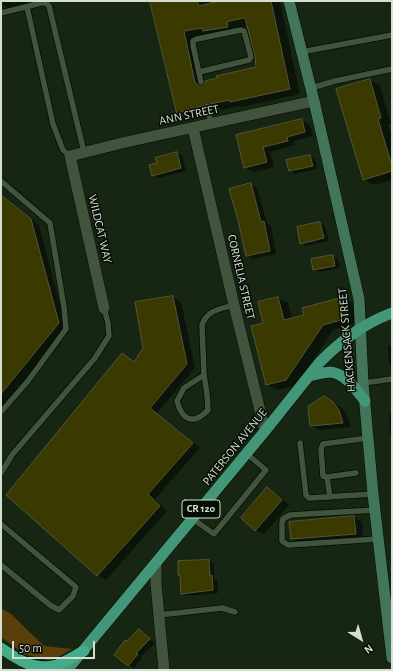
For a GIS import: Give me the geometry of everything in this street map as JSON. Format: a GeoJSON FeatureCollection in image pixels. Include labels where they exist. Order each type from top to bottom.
{"type":"FeatureCollection","features":[{"type":"Feature","properties":{"kind":"highway"},"geometry":{"type":"LineString","coordinates":[[1,648],[25,663],[39,667],[54,666],[84,650]]}},
{"type":"Feature","properties":{"kind":"main road","name":"HACKENSACK STREET"},"geometry":{"type":"LineString","coordinates":[[289,1],[311,88],[359,300],[363,383],[373,494],[392,658]]}},
{"type":"Feature","properties":{"kind":"main road","name":"PATERSON AVENUE"},"geometry":{"type":"LineString","coordinates":[[67,670],[193,519],[308,376],[330,352],[360,328],[392,313]]}},
{"type":"Feature","properties":{"kind":"main road"},"geometry":{"type":"LineString","coordinates":[[308,376],[331,372],[342,377],[351,384],[365,401]]}},
{"type":"Feature","properties":{"kind":"street","name":"ANN STREET"},"geometry":{"type":"LineString","coordinates":[[70,156],[314,101]]}},
{"type":"Feature","properties":{"kind":"street","name":"CORNELIA STREET"},"geometry":{"type":"LineString","coordinates":[[193,128],[265,431]]}},
{"type":"Feature","properties":{"kind":"street","name":"WILDCAT WAY"},"geometry":{"type":"LineString","coordinates":[[70,156],[104,308]]}},
{"type":"Feature","properties":{"kind":"street"},"geometry":{"type":"LineString","coordinates":[[156,564],[164,670]]}},
{"type":"Feature","properties":{"kind":"lane"},"geometry":{"type":"LineString","coordinates":[[1,13],[46,3],[49,6],[84,152]]}},
{"type":"Feature","properties":{"kind":"lane"},"geometry":{"type":"LineString","coordinates":[[27,7],[53,124],[63,150],[70,156]]}},
{"type":"Feature","properties":{"kind":"lane"},"geometry":{"type":"LineString","coordinates":[[199,72],[250,60],[244,31],[233,31],[193,41],[193,45],[201,82]]}},
{"type":"Feature","properties":{"kind":"lane"},"geometry":{"type":"LineString","coordinates":[[302,52],[392,35]]}},
{"type":"Feature","properties":{"kind":"lane"},"geometry":{"type":"LineString","coordinates":[[311,88],[335,81],[392,69]]}},
{"type":"Feature","properties":{"kind":"lane"},"geometry":{"type":"LineString","coordinates":[[207,106],[211,124]]}},
{"type":"Feature","properties":{"kind":"lane"},"geometry":{"type":"LineString","coordinates":[[1,181],[50,223],[64,307],[66,330],[28,382],[1,412]]}},
{"type":"Feature","properties":{"kind":"lane"},"geometry":{"type":"LineString","coordinates":[[204,375],[184,388],[177,401],[180,412],[186,418],[195,420],[208,410],[208,394],[204,375],[202,325],[204,318],[212,312],[234,305]]}},
{"type":"Feature","properties":{"kind":"lane"},"geometry":{"type":"LineString","coordinates":[[1,473],[12,455],[94,358],[109,336],[108,323],[104,308]]}},
{"type":"Feature","properties":{"kind":"lane"},"geometry":{"type":"LineString","coordinates":[[363,383],[392,379]]}},
{"type":"Feature","properties":{"kind":"lane"},"geometry":{"type":"LineString","coordinates":[[330,497],[327,477],[324,476],[321,449],[323,444],[368,438]]}},
{"type":"Feature","properties":{"kind":"lane"},"geometry":{"type":"LineString","coordinates":[[300,443],[306,496],[309,498],[373,494]]}},
{"type":"Feature","properties":{"kind":"lane"},"geometry":{"type":"LineString","coordinates":[[193,519],[214,534],[266,470],[246,454]]}},
{"type":"Feature","properties":{"kind":"lane"},"geometry":{"type":"LineString","coordinates":[[327,477],[356,473]]}},
{"type":"Feature","properties":{"kind":"lane"},"geometry":{"type":"LineString","coordinates":[[375,510],[290,515],[284,519],[282,523],[282,541],[288,545],[378,539]]}},
{"type":"Feature","properties":{"kind":"lane"},"geometry":{"type":"LineString","coordinates":[[1,524],[76,587],[73,596],[59,610],[50,605],[1,565]]}},
{"type":"Feature","properties":{"kind":"lane"},"geometry":{"type":"LineString","coordinates":[[159,615],[222,608],[234,612]]}},
{"type":"Feature","properties":{"kind":"shaded area"},"geometry":{"type":"Polygon","coordinates":[[[1,608],[11,614],[44,646],[72,649],[51,661],[24,654],[1,637],[1,608]]]}},
{"type":"Feature","properties":{"kind":"building"},"geometry":{"type":"Polygon","coordinates":[[[150,1],[197,1],[199,6],[219,1],[271,1],[290,89],[230,102],[229,100],[211,104],[206,102],[203,106],[177,113],[150,1]],[[245,18],[227,22],[228,27],[203,31],[202,28],[184,31],[195,83],[202,86],[205,84],[205,81],[217,78],[216,76],[256,67],[255,56],[245,18]]]}},
{"type":"Feature","properties":{"kind":"building"},"geometry":{"type":"Polygon","coordinates":[[[370,79],[381,118],[378,119],[392,166],[392,171],[363,180],[336,89],[370,79]]]}},
{"type":"Feature","properties":{"kind":"building"},"geometry":{"type":"Polygon","coordinates":[[[302,119],[305,132],[287,137],[288,141],[263,147],[267,162],[244,168],[236,135],[302,119]]]}},
{"type":"Feature","properties":{"kind":"building"},"geometry":{"type":"Polygon","coordinates":[[[177,152],[181,168],[152,176],[149,165],[157,163],[155,158],[177,152]]]}},
{"type":"Feature","properties":{"kind":"building"},"geometry":{"type":"Polygon","coordinates":[[[310,155],[313,166],[289,171],[286,160],[310,155]]]}},
{"type":"Feature","properties":{"kind":"building"},"geometry":{"type":"Polygon","coordinates":[[[251,183],[261,222],[264,221],[270,251],[246,256],[229,189],[251,183]]]}},
{"type":"Feature","properties":{"kind":"building"},"geometry":{"type":"Polygon","coordinates":[[[1,195],[31,219],[59,323],[1,394],[1,195]]]}},
{"type":"Feature","properties":{"kind":"building"},"geometry":{"type":"Polygon","coordinates":[[[320,222],[324,238],[300,244],[297,227],[320,222]]]}},
{"type":"Feature","properties":{"kind":"building"},"geometry":{"type":"Polygon","coordinates":[[[333,255],[335,266],[313,270],[311,259],[333,255]]]}},
{"type":"Feature","properties":{"kind":"building"},"geometry":{"type":"Polygon","coordinates":[[[173,296],[187,364],[150,408],[193,443],[148,494],[160,506],[97,576],[6,495],[122,353],[134,362],[143,348],[135,302],[173,296]]]}},
{"type":"Feature","properties":{"kind":"building"},"geometry":{"type":"Polygon","coordinates":[[[278,297],[284,320],[304,315],[302,308],[343,297],[348,318],[323,325],[286,380],[266,385],[251,326],[263,323],[258,302],[278,297]]]}},
{"type":"Feature","properties":{"kind":"building"},"geometry":{"type":"Polygon","coordinates":[[[324,396],[333,402],[339,410],[343,423],[310,426],[308,407],[324,396]]]}},
{"type":"Feature","properties":{"kind":"building"},"geometry":{"type":"Polygon","coordinates":[[[267,487],[282,500],[255,531],[241,518],[267,487]]]}},
{"type":"Feature","properties":{"kind":"building"},"geometry":{"type":"Polygon","coordinates":[[[354,516],[356,534],[291,539],[289,522],[354,516]]]}},
{"type":"Feature","properties":{"kind":"building"},"geometry":{"type":"Polygon","coordinates":[[[209,560],[213,590],[181,594],[180,575],[178,575],[178,561],[209,560]]]}},
{"type":"Feature","properties":{"kind":"building"},"geometry":{"type":"Polygon","coordinates":[[[139,629],[150,639],[136,653],[138,654],[128,666],[114,655],[125,640],[127,641],[139,629]]]}}]}
